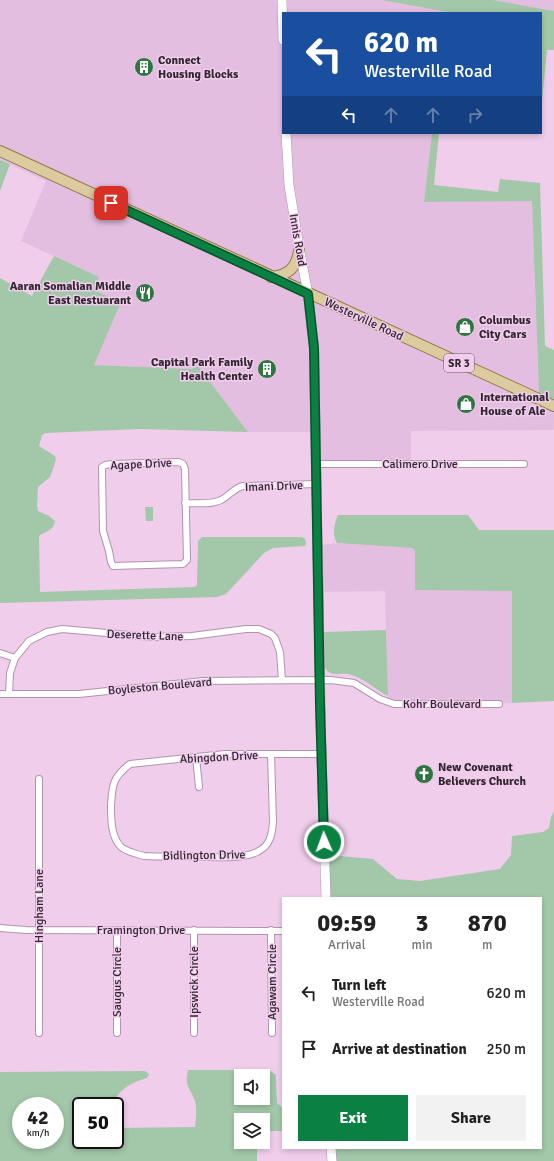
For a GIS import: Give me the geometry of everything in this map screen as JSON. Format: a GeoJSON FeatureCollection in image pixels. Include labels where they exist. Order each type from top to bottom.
{"type":"FeatureCollection","features":[{"type":"Feature","properties":{"kind":"main road"},"geometry":{"type":"LineString","coordinates":[[282,0],[282,12]]}},
{"type":"Feature","properties":{"kind":"main road","name":"Innis Road"},"geometry":{"type":"LineString","coordinates":[[286,134],[289,185],[308,294],[314,348],[317,464],[319,681],[326,897]]}},
{"type":"Feature","properties":{"kind":"main road","name":"Westerville Road"},"geometry":{"type":"LineString","coordinates":[[0,151],[554,406]]}},
{"type":"Feature","properties":{"kind":"main road"},"geometry":{"type":"LineString","coordinates":[[271,277],[287,274],[298,261],[300,251]]}},
{"type":"Feature","properties":{"kind":"main road"},"geometry":{"type":"LineString","coordinates":[[331,1149],[332,1161]]}},
{"type":"Feature","properties":{"kind":"street","name":"Agape Drive"},"geometry":{"type":"LineString","coordinates":[[179,462],[183,464],[185,469],[185,503],[187,560],[183,564],[113,566],[104,531],[101,471],[105,465],[179,462]]}},
{"type":"Feature","properties":{"kind":"street","name":"Calimero Drive"},"geometry":{"type":"LineString","coordinates":[[317,464],[524,464]]}},
{"type":"Feature","properties":{"kind":"street","name":"Imani Drive"},"geometry":{"type":"LineString","coordinates":[[185,503],[218,502],[236,488],[243,486],[317,484]]}},
{"type":"Feature","properties":{"kind":"street","name":"Deserette Lane"},"geometry":{"type":"LineString","coordinates":[[8,694],[10,673],[15,658],[29,641],[47,632],[62,629],[151,637],[192,636],[246,629],[259,630],[271,634],[275,638],[280,652],[282,680]]}},
{"type":"Feature","properties":{"kind":"street"},"geometry":{"type":"LineString","coordinates":[[0,653],[15,658]]}},
{"type":"Feature","properties":{"kind":"street","name":"Kohr Boulevard"},"geometry":{"type":"LineString","coordinates":[[319,681],[331,680],[354,683],[380,699],[394,704],[499,704]]}},
{"type":"Feature","properties":{"kind":"street","name":"Boyleston Boulevard"},"geometry":{"type":"LineString","coordinates":[[0,694],[79,694],[203,681],[319,681]]}},
{"type":"Feature","properties":{"kind":"street","name":"Abingdon Drive"},"geometry":{"type":"LineString","coordinates":[[120,772],[130,764],[225,754],[321,754]]}},
{"type":"Feature","properties":{"kind":"street","name":"Bidlington Drive"},"geometry":{"type":"LineString","coordinates":[[120,772],[114,782],[111,822],[116,839],[121,847],[128,851],[145,856],[240,857],[257,852],[267,845],[272,831],[272,754]]}},
{"type":"Feature","properties":{"kind":"street"},"geometry":{"type":"LineString","coordinates":[[196,757],[199,787]]}},
{"type":"Feature","properties":{"kind":"street","name":"Hingham Lane"},"geometry":{"type":"LineString","coordinates":[[39,779],[39,1033]]}},
{"type":"Feature","properties":{"kind":"street","name":"Framington Drive"},"geometry":{"type":"LineString","coordinates":[[0,928],[40,930],[282,930]]}},
{"type":"Feature","properties":{"kind":"street","name":"Saugus Circle"},"geometry":{"type":"LineString","coordinates":[[117,930],[117,1033]]}},
{"type":"Feature","properties":{"kind":"street","name":"Ipswick Circle"},"geometry":{"type":"LineString","coordinates":[[194,930],[194,1033]]}},
{"type":"Feature","properties":{"kind":"street","name":"Agawam Circle"},"geometry":{"type":"LineString","coordinates":[[271,930],[272,1033]]}},
{"type":"Feature","properties":{"kind":"shaded area"},"geometry":{"type":"Polygon","coordinates":[[[0,0],[381,0],[447,12],[282,12],[282,134],[432,134],[424,202],[532,200],[539,394],[554,400],[554,430],[411,431],[411,460],[315,461],[314,432],[248,432],[198,366],[191,369],[94,365],[94,289],[99,277],[21,241],[46,181],[0,160],[0,0]]]}},
{"type":"Feature","properties":{"kind":"shaded area"},"geometry":{"type":"Polygon","coordinates":[[[493,0],[554,0],[554,11],[493,0]]]}},
{"type":"Feature","properties":{"kind":"shaded area"},"geometry":{"type":"Polygon","coordinates":[[[337,543],[412,548],[415,551],[415,590],[512,590],[512,703],[400,705],[388,703],[385,591],[317,592],[317,546],[337,543]]]}},
{"type":"Feature","properties":{"kind":"green space"},"geometry":{"type":"Polygon","coordinates":[[[381,0],[493,0],[554,11],[554,50],[547,50],[542,102],[542,12],[447,12],[381,0]]]}},
{"type":"Feature","properties":{"kind":"green space"},"geometry":{"type":"Polygon","coordinates":[[[432,134],[439,134],[434,185],[498,192],[500,179],[540,183],[545,346],[554,350],[554,400],[539,394],[532,201],[424,202],[432,134]]]}},
{"type":"Feature","properties":{"kind":"green space"},"geometry":{"type":"Polygon","coordinates":[[[0,160],[10,164],[0,191],[0,160]]]}},
{"type":"Feature","properties":{"kind":"green space"},"geometry":{"type":"Polygon","coordinates":[[[54,256],[99,277],[94,290],[121,302],[94,365],[191,369],[198,366],[248,432],[139,429],[46,433],[42,435],[39,446],[55,456],[56,459],[50,477],[38,487],[38,511],[49,516],[55,521],[51,529],[39,536],[40,592],[195,587],[197,585],[198,541],[202,537],[302,537],[305,539],[305,546],[273,548],[264,553],[226,594],[217,597],[0,603],[0,278],[32,296],[54,256]]]}},
{"type":"Feature","properties":{"kind":"green space"},"geometry":{"type":"Polygon","coordinates":[[[145,507],[153,507],[153,521],[146,521],[145,507]]]}},
{"type":"Feature","properties":{"kind":"green space"},"geometry":{"type":"Polygon","coordinates":[[[338,515],[468,515],[479,530],[554,530],[554,701],[512,703],[512,591],[415,590],[415,551],[412,548],[337,543],[334,537],[334,529],[338,515]]]}},
{"type":"Feature","properties":{"kind":"green space"},"geometry":{"type":"Polygon","coordinates":[[[386,630],[388,696],[364,680],[348,674],[335,674],[329,672],[325,667],[324,632],[386,630]]]}},
{"type":"Feature","properties":{"kind":"green space"},"geometry":{"type":"Polygon","coordinates":[[[554,811],[554,1161],[336,1161],[335,1149],[542,1149],[542,897],[330,897],[329,855],[373,859],[397,879],[420,881],[500,869],[511,855],[512,836],[543,832],[549,828],[554,811]]]}},
{"type":"Feature","properties":{"kind":"green space"},"geometry":{"type":"Polygon","coordinates":[[[188,1070],[234,1070],[234,1105],[270,1105],[270,1071],[276,1075],[277,1103],[282,1107],[282,1131],[270,1131],[270,1113],[234,1113],[234,1149],[257,1149],[257,1161],[0,1161],[0,1072],[145,1071],[149,1074],[147,1078],[129,1085],[121,1091],[117,1097],[72,1097],[72,1149],[124,1149],[124,1128],[195,1127],[196,1104],[187,1084],[188,1070]]]}},
{"type":"Feature","properties":{"kind":"place","name":"Connect Housing Blocks"},"geometry":{"type":"Point","coordinates":[144,67]}},
{"type":"Feature","properties":{"kind":"place","name":"Aaran Somalian Middle East Restuarant"},"geometry":{"type":"Point","coordinates":[145,293]}},
{"type":"Feature","properties":{"kind":"place","name":"Columbus City Cars"},"geometry":{"type":"Point","coordinates":[465,327]}},
{"type":"Feature","properties":{"kind":"place","name":"Capital Park Family Health Center"},"geometry":{"type":"Point","coordinates":[267,369]}},
{"type":"Feature","properties":{"kind":"place","name":"International House of Ale"},"geometry":{"type":"Point","coordinates":[466,404]}},
{"type":"Feature","properties":{"kind":"place","name":"New Covenant Believers Church"},"geometry":{"type":"Point","coordinates":[424,774]}},
{"type":"Feature","properties":{"kind":"route"},"geometry":{"type":"LineString","coordinates":[[111,203],[308,294],[314,348],[318,510],[321,754],[324,842]]}}]}
